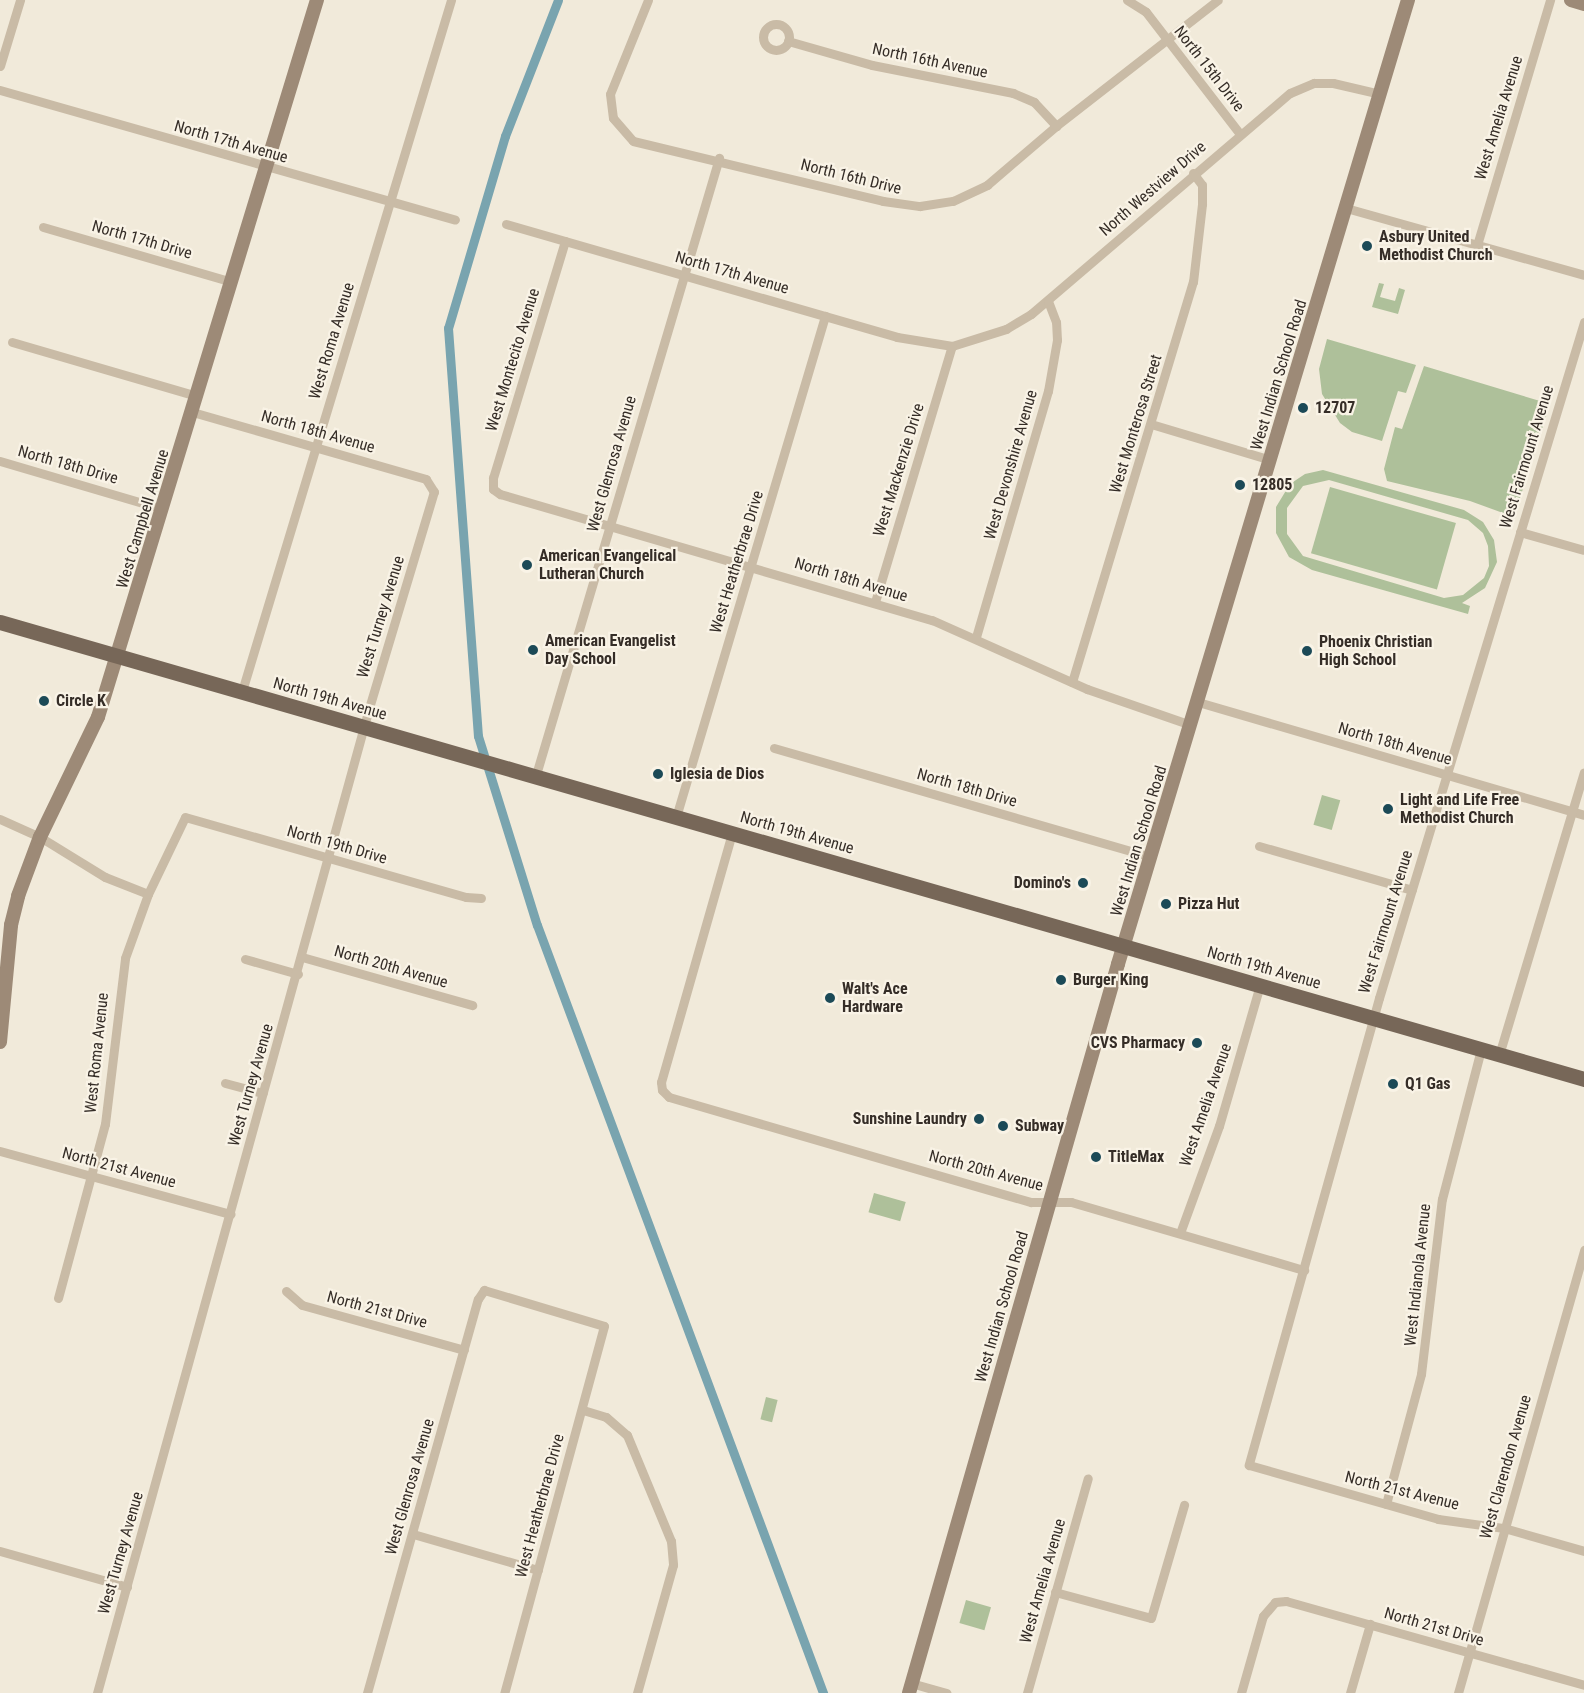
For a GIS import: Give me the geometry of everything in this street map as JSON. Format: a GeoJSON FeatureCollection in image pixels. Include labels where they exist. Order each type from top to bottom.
{"type":"FeatureCollection","features":[{"type":"Feature","properties":{"kind":"main road","name":"West Campbell Avenue"},"geometry":{"type":"LineString","coordinates":[[0,1042],[10,925],[40,837],[93,731],[163,509],[317,0]]}},
{"type":"Feature","properties":{"kind":"main road","name":"West Indian School Road"},"geometry":{"type":"LineString","coordinates":[[910,1688],[1124,946],[1408,0]]}},
{"type":"Feature","properties":{"kind":"main road"},"geometry":{"type":"LineString","coordinates":[[1571,0],[1584,4]]}},
{"type":"Feature","properties":{"kind":"main road","name":"North 19th Avenue"},"geometry":{"type":"LineString","coordinates":[[0,622],[1584,1079]]}},
{"type":"Feature","properties":{"kind":"street"},"geometry":{"type":"LineString","coordinates":[[0,66],[20,0]]}},
{"type":"Feature","properties":{"kind":"street","name":"West Roma Avenue"},"geometry":{"type":"LineString","coordinates":[[242,691],[451,0]]}},
{"type":"Feature","properties":{"kind":"street","name":"North 16th Drive"},"geometry":{"type":"LineString","coordinates":[[648,0],[616,72],[611,108],[619,128],[633,141],[719,158],[883,201],[938,205],[987,185],[1056,126],[1166,38],[1218,0]]}},
{"type":"Feature","properties":{"kind":"street","name":"North 15th Drive"},"geometry":{"type":"LineString","coordinates":[[1127,0],[1146,12],[1240,134]]}},
{"type":"Feature","properties":{"kind":"street","name":"West Amelia Avenue"},"geometry":{"type":"LineString","coordinates":[[1477,245],[1550,0]]}},
{"type":"Feature","properties":{"kind":"street","name":"North 16th Avenue"},"geometry":{"type":"LineString","coordinates":[[788,41],[872,65],[1013,93],[1034,102],[1056,126]]}},
{"type":"Feature","properties":{"kind":"street","name":"North Westview Drive"},"geometry":{"type":"LineString","coordinates":[[952,345],[1006,329],[1048,301],[1193,173],[1290,93],[1314,83],[1333,82],[1380,94]]}},
{"type":"Feature","properties":{"kind":"street","name":"North 17th Avenue"},"geometry":{"type":"LineString","coordinates":[[0,90],[455,220]]}},
{"type":"Feature","properties":{"kind":"street","name":"West Glenrosa Avenue"},"geometry":{"type":"LineString","coordinates":[[535,778],[719,158]]}},
{"type":"Feature","properties":{"kind":"street","name":"West Monterosa Street"},"geometry":{"type":"LineString","coordinates":[[1072,682],[1152,424],[1198,256],[1202,185],[1193,173]]}},
{"type":"Feature","properties":{"kind":"street"},"geometry":{"type":"LineString","coordinates":[[1346,208],[1584,275]]}},
{"type":"Feature","properties":{"kind":"street","name":"North 17th Avenue"},"geometry":{"type":"LineString","coordinates":[[506,224],[897,337],[952,345]]}},
{"type":"Feature","properties":{"kind":"street","name":"North 17th Drive"},"geometry":{"type":"LineString","coordinates":[[43,227],[232,282]]}},
{"type":"Feature","properties":{"kind":"street","name":"West Montecito Avenue"},"geometry":{"type":"LineString","coordinates":[[493,489],[565,241]]}},
{"type":"Feature","properties":{"kind":"street","name":"West Devonshire Avenue"},"geometry":{"type":"LineString","coordinates":[[976,637],[1048,391],[1057,340],[1056,322],[1048,301]]}},
{"type":"Feature","properties":{"kind":"street","name":"West Heatherbrae Drive"},"geometry":{"type":"LineString","coordinates":[[676,817],[825,316]]}},
{"type":"Feature","properties":{"kind":"street","name":"West Fairmount Avenue"},"geometry":{"type":"LineString","coordinates":[[1248,1465],[1374,1018],[1584,322]]}},
{"type":"Feature","properties":{"kind":"street"},"geometry":{"type":"LineString","coordinates":[[12,342],[197,396]]}},
{"type":"Feature","properties":{"kind":"street","name":"West Mackenzie Drive"},"geometry":{"type":"LineString","coordinates":[[875,602],[952,345]]}},
{"type":"Feature","properties":{"kind":"street","name":"North 18th Avenue"},"geometry":{"type":"LineString","coordinates":[[192,412],[426,479],[433,486]]}},
{"type":"Feature","properties":{"kind":"street"},"geometry":{"type":"LineString","coordinates":[[1152,424],[1271,459]]}},
{"type":"Feature","properties":{"kind":"street","name":"North 18th Drive"},"geometry":{"type":"LineString","coordinates":[[0,461],[163,509]]}},
{"type":"Feature","properties":{"kind":"street","name":"West Turney Avenue"},"geometry":{"type":"LineString","coordinates":[[96,1693],[298,974],[364,728],[433,499],[433,486]]}},
{"type":"Feature","properties":{"kind":"street","name":"North 18th Avenue"},"geometry":{"type":"LineString","coordinates":[[493,489],[500,494],[875,602],[976,637],[1072,682],[1191,725]]}},
{"type":"Feature","properties":{"kind":"street"},"geometry":{"type":"LineString","coordinates":[[1520,532],[1584,550]]}},
{"type":"Feature","properties":{"kind":"street","name":"North 18th Avenue"},"geometry":{"type":"LineString","coordinates":[[1198,702],[1584,815]]}},
{"type":"Feature","properties":{"kind":"street","name":"North 18th Drive"},"geometry":{"type":"LineString","coordinates":[[774,748],[1152,857]]}},
{"type":"Feature","properties":{"kind":"street"},"geometry":{"type":"LineString","coordinates":[[1499,1055],[1584,772]]}},
{"type":"Feature","properties":{"kind":"street","name":"West Roma Avenue"},"geometry":{"type":"LineString","coordinates":[[58,1298],[92,1177],[112,1080],[123,968],[148,894],[185,817]]}},
{"type":"Feature","properties":{"kind":"street","name":"North 19th Drive"},"geometry":{"type":"LineString","coordinates":[[185,817],[466,897],[481,898]]}},
{"type":"Feature","properties":{"kind":"street"},"geometry":{"type":"LineString","coordinates":[[0,819],[40,837],[94,871],[148,894]]}},
{"type":"Feature","properties":{"kind":"street","name":"North 20th Avenue"},"geometry":{"type":"LineString","coordinates":[[732,833],[661,1082],[662,1090],[669,1097],[1031,1202],[1071,1202],[1304,1270]]}},
{"type":"Feature","properties":{"kind":"street"},"geometry":{"type":"LineString","coordinates":[[1259,846],[1412,890]]}},
{"type":"Feature","properties":{"kind":"street","name":"North 20th Avenue"},"geometry":{"type":"LineString","coordinates":[[302,957],[472,1005]]}},
{"type":"Feature","properties":{"kind":"street"},"geometry":{"type":"LineString","coordinates":[[245,959],[298,974]]}},
{"type":"Feature","properties":{"kind":"street","name":"West Amelia Avenue"},"geometry":{"type":"LineString","coordinates":[[1180,1233],[1225,1105],[1260,985]]}},
{"type":"Feature","properties":{"kind":"street","name":"West Indianola Avenue"},"geometry":{"type":"LineString","coordinates":[[1386,1504],[1423,1366],[1442,1200],[1481,1049]]}},
{"type":"Feature","properties":{"kind":"street"},"geometry":{"type":"LineString","coordinates":[[225,1083],[263,1093]]}},
{"type":"Feature","properties":{"kind":"street","name":"North 21st Avenue"},"geometry":{"type":"LineString","coordinates":[[0,1151],[231,1214]]}},
{"type":"Feature","properties":{"kind":"street","name":"West Clarendon Avenue"},"geometry":{"type":"LineString","coordinates":[[1458,1693],[1584,1250]]}},
{"type":"Feature","properties":{"kind":"street","name":"West Glenrosa Avenue"},"geometry":{"type":"LineString","coordinates":[[367,1693],[464,1350],[484,1290]]}},
{"type":"Feature","properties":{"kind":"street","name":"West Heatherbrae Drive"},"geometry":{"type":"LineString","coordinates":[[484,1290],[604,1326],[583,1410],[504,1693]]}},
{"type":"Feature","properties":{"kind":"street","name":"North 21st Drive"},"geometry":{"type":"LineString","coordinates":[[286,1292],[302,1305],[464,1350]]}},
{"type":"Feature","properties":{"kind":"street"},"geometry":{"type":"LineString","coordinates":[[583,1410],[606,1417],[627,1435],[671,1541],[673,1565],[637,1693]]}},
{"type":"Feature","properties":{"kind":"street","name":"North 21st Avenue"},"geometry":{"type":"LineString","coordinates":[[1248,1465],[1438,1519],[1504,1528],[1584,1551]]}},
{"type":"Feature","properties":{"kind":"street","name":"West Amelia Avenue"},"geometry":{"type":"LineString","coordinates":[[1027,1693],[1088,1478]]}},
{"type":"Feature","properties":{"kind":"street"},"geometry":{"type":"LineString","coordinates":[[1056,1592],[1151,1618],[1184,1505]]}},
{"type":"Feature","properties":{"kind":"street"},"geometry":{"type":"LineString","coordinates":[[413,1534],[538,1570]]}},
{"type":"Feature","properties":{"kind":"street"},"geometry":{"type":"LineString","coordinates":[[0,1551],[127,1587]]}},
{"type":"Feature","properties":{"kind":"street","name":"North 21st Drive"},"geometry":{"type":"LineString","coordinates":[[1241,1693],[1263,1616],[1275,1602],[1294,1601],[1584,1685]]}},
{"type":"Feature","properties":{"kind":"street"},"geometry":{"type":"LineString","coordinates":[[1350,1693],[1370,1624]]}},
{"type":"Feature","properties":{"kind":"street"},"geometry":{"type":"LineString","coordinates":[[910,1688],[947,1693]]}},
{"type":"Feature","properties":{"kind":"green space"},"geometry":{"type":"Polygon","coordinates":[[[1379,283],[1384,284],[1380,297],[1395,301],[1399,288],[1405,290],[1398,314],[1372,307],[1379,283]]]}},
{"type":"Feature","properties":{"kind":"green space"},"geometry":{"type":"Polygon","coordinates":[[[1327,339],[1416,365],[1406,393],[1398,391],[1382,441],[1352,432],[1340,423],[1322,394],[1319,369],[1327,339]]]}},
{"type":"Feature","properties":{"kind":"green space"},"geometry":{"type":"Polygon","coordinates":[[[1424,366],[1550,404],[1514,517],[1470,501],[1387,481],[1384,469],[1395,427],[1402,429],[1424,366]]]}},
{"type":"Feature","properties":{"kind":"green space"},"geometry":{"type":"Polygon","coordinates":[[[1323,470],[1464,510],[1483,522],[1494,540],[1497,562],[1485,588],[1462,603],[1470,606],[1468,614],[1312,570],[1289,557],[1276,533],[1276,507],[1290,484],[1305,474],[1323,470]],[[1329,480],[1303,486],[1287,508],[1287,534],[1303,556],[1444,598],[1463,595],[1484,578],[1489,566],[1488,546],[1483,533],[1468,520],[1329,480]]]}},
{"type":"Feature","properties":{"kind":"green space"},"geometry":{"type":"Polygon","coordinates":[[[1330,487],[1456,523],[1437,589],[1311,553],[1330,487]]]}},
{"type":"Feature","properties":{"kind":"green space"},"geometry":{"type":"Polygon","coordinates":[[[1322,795],[1340,800],[1332,830],[1313,825],[1322,795]]]}},
{"type":"Feature","properties":{"kind":"green space"},"geometry":{"type":"Polygon","coordinates":[[[874,1193],[906,1202],[900,1221],[868,1212],[874,1193]]]}},
{"type":"Feature","properties":{"kind":"green space"},"geometry":{"type":"Polygon","coordinates":[[[766,1397],[778,1400],[772,1422],[760,1419],[766,1397]]]}},
{"type":"Feature","properties":{"kind":"green space"},"geometry":{"type":"Polygon","coordinates":[[[966,1600],[991,1607],[984,1630],[959,1623],[966,1600]]]}},
{"type":"Feature","properties":{"kind":"waterway"},"geometry":{"type":"LineString","coordinates":[[558,0],[505,136],[448,328],[478,736],[537,925],[823,1693]]}},
{"type":"Feature","properties":{"kind":"place","name":"Asbury United Methodist Church"},"geometry":{"type":"Point","coordinates":[1367,246]}},
{"type":"Feature","properties":{"kind":"place","name":"12707"},"geometry":{"type":"Point","coordinates":[1303,408]}},
{"type":"Feature","properties":{"kind":"place","name":"12805"},"geometry":{"type":"Point","coordinates":[1240,485]}},
{"type":"Feature","properties":{"kind":"place","name":"American Evangelical Lutheran Church"},"geometry":{"type":"Point","coordinates":[527,565]}},
{"type":"Feature","properties":{"kind":"place","name":"American Evangelist Day School"},"geometry":{"type":"Point","coordinates":[533,650]}},
{"type":"Feature","properties":{"kind":"place","name":"Phoenix Christian High School"},"geometry":{"type":"Point","coordinates":[1307,651]}},
{"type":"Feature","properties":{"kind":"place","name":"Circle K"},"geometry":{"type":"Point","coordinates":[44,701]}},
{"type":"Feature","properties":{"kind":"place","name":"Iglesia de Dios"},"geometry":{"type":"Point","coordinates":[658,774]}},
{"type":"Feature","properties":{"kind":"place","name":"Light and Life Free Methodist Church"},"geometry":{"type":"Point","coordinates":[1388,809]}},
{"type":"Feature","properties":{"kind":"place","name":"Domino's"},"geometry":{"type":"Point","coordinates":[1083,883]}},
{"type":"Feature","properties":{"kind":"place","name":"Pizza Hut"},"geometry":{"type":"Point","coordinates":[1166,904]}},
{"type":"Feature","properties":{"kind":"place","name":"Burger King"},"geometry":{"type":"Point","coordinates":[1061,980]}},
{"type":"Feature","properties":{"kind":"place","name":"Walt's Ace Hardware"},"geometry":{"type":"Point","coordinates":[830,998]}},
{"type":"Feature","properties":{"kind":"place","name":"CVS Pharmacy"},"geometry":{"type":"Point","coordinates":[1197,1043]}},
{"type":"Feature","properties":{"kind":"place","name":"Q1 Gas"},"geometry":{"type":"Point","coordinates":[1393,1084]}},
{"type":"Feature","properties":{"kind":"place","name":"Sunshine Laundry"},"geometry":{"type":"Point","coordinates":[979,1119]}},
{"type":"Feature","properties":{"kind":"place","name":"Subway"},"geometry":{"type":"Point","coordinates":[1003,1126]}},
{"type":"Feature","properties":{"kind":"place","name":"TitleMax"},"geometry":{"type":"Point","coordinates":[1096,1157]}}]}
